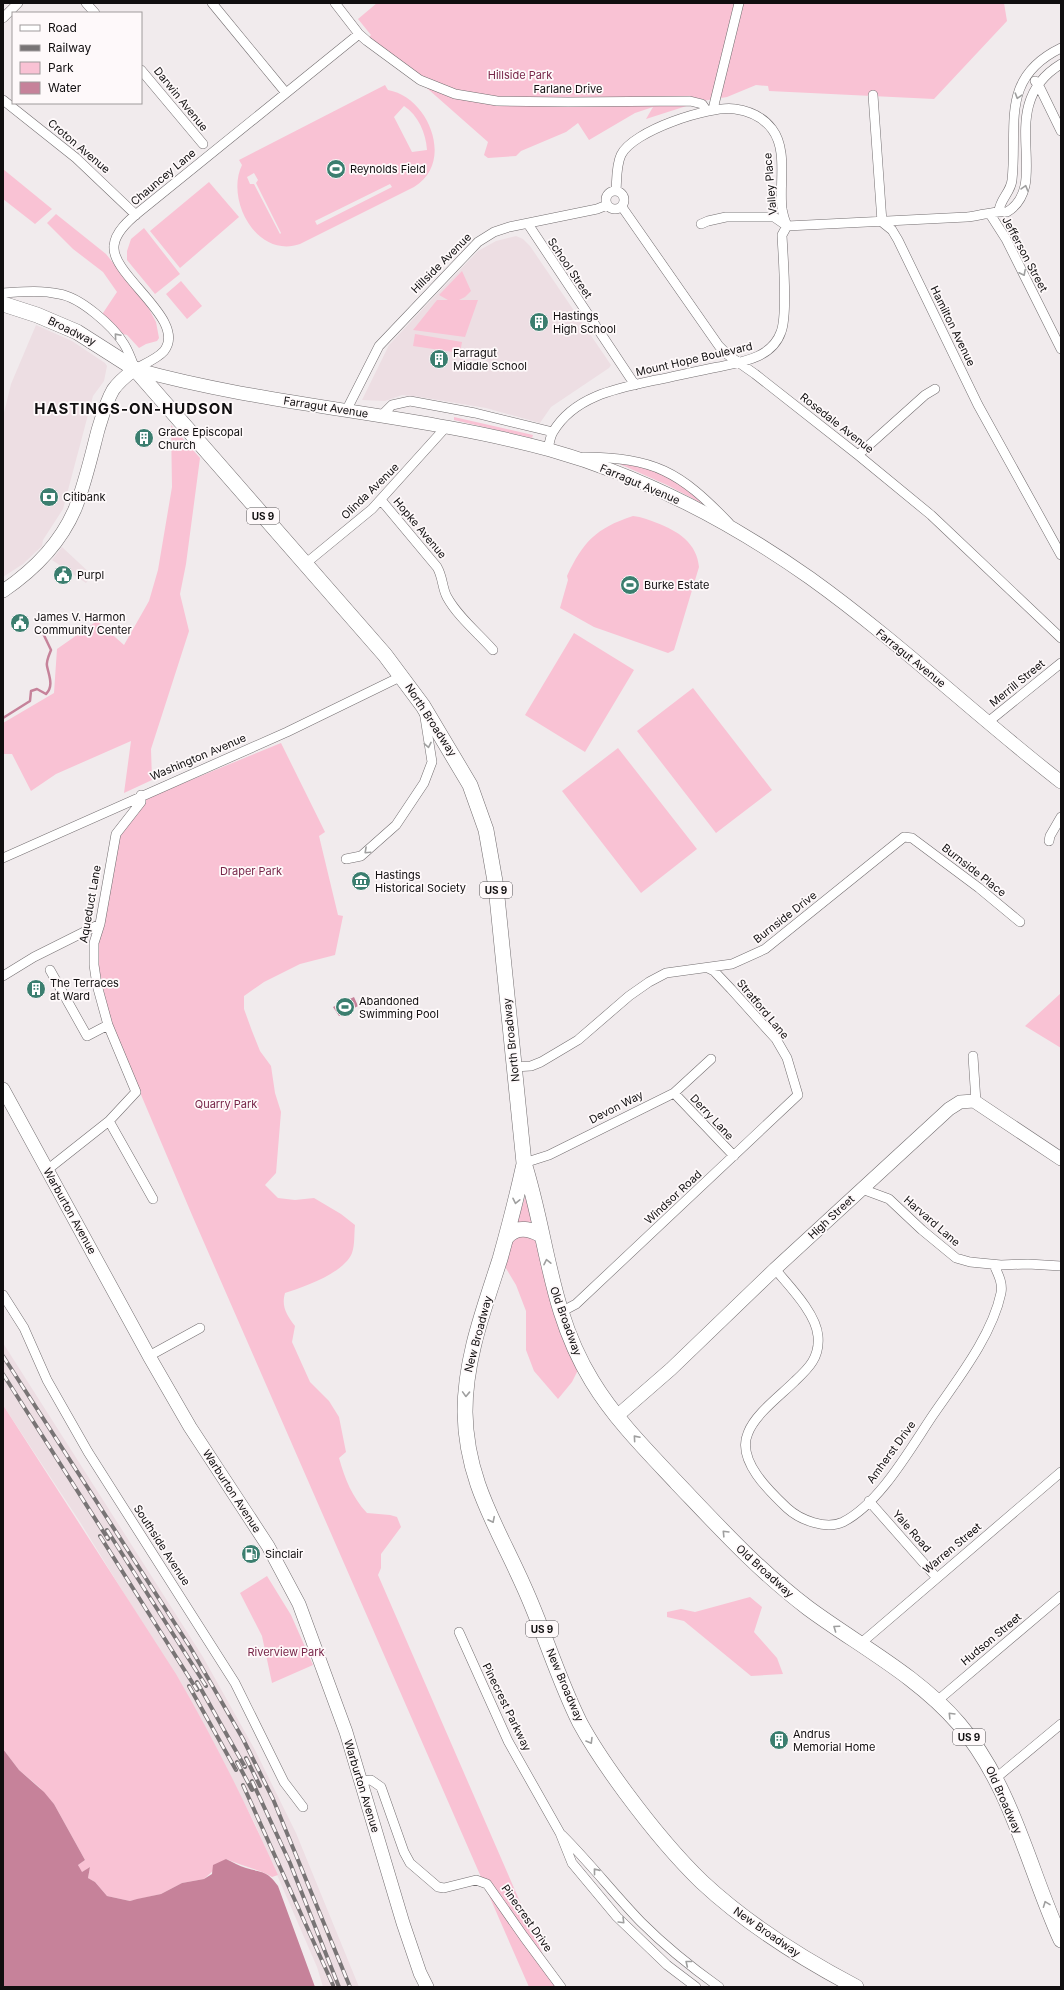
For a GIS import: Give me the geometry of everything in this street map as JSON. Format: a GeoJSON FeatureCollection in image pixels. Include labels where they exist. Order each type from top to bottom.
{"type":"FeatureCollection","features":[{"type":"Feature","properties":{"kind":"main road","name":"Broadway"},"geometry":{"type":"LineString","coordinates":[[3,304],[37,315],[77,332],[135,370]]}},
{"type":"Feature","properties":{"kind":"main road","name":"North Broadway"},"geometry":{"type":"LineString","coordinates":[[135,370],[402,676],[423,706],[465,775],[475,797],[486,830],[496,887],[524,1163]]}},
{"type":"Feature","properties":{"kind":"main road","name":"Old Broadway"},"geometry":{"type":"LineString","coordinates":[[524,1163],[532,1190],[552,1285],[572,1342],[587,1372],[617,1416],[651,1455],[748,1556],[795,1597],[937,1701],[967,1733],[996,1778],[1061,1940]]}},
{"type":"Feature","properties":{"kind":"main road","name":"New Broadway"},"geometry":{"type":"LineString","coordinates":[[524,1163],[506,1238],[476,1333],[469,1365],[465,1410],[468,1445],[475,1480],[483,1500],[526,1591],[570,1701],[591,1743],[657,1833],[701,1881],[740,1915],[770,1936],[856,1987]]}},
{"type":"Feature","properties":{"kind":"main road"},"geometry":{"type":"LineString","coordinates":[[506,1238],[510,1233],[522,1229],[531,1230],[541,1235]]}},
{"type":"Feature","properties":{"kind":"street"},"geometry":{"type":"LineString","coordinates":[[5,12],[18,3]]}},
{"type":"Feature","properties":{"kind":"street"},"geometry":{"type":"LineString","coordinates":[[86,3],[94,12]]}},
{"type":"Feature","properties":{"kind":"street"},"geometry":{"type":"LineString","coordinates":[[212,3],[286,93]]}},
{"type":"Feature","properties":{"kind":"street","name":"Farlane Drive"},"geometry":{"type":"LineString","coordinates":[[335,3],[359,34],[420,80],[455,94],[497,101],[690,101],[702,104],[710,110]]}},
{"type":"Feature","properties":{"kind":"street"},"geometry":{"type":"LineString","coordinates":[[616,191],[617,169],[621,154],[634,140],[642,134],[662,126],[710,110],[739,3]]}},
{"type":"Feature","properties":{"kind":"street","name":"Chauncey Lane"},"geometry":{"type":"LineString","coordinates":[[135,370],[163,352],[168,340],[168,335],[159,316],[142,291],[120,266],[115,257],[114,246],[117,236],[136,215],[359,34]]}},
{"type":"Feature","properties":{"kind":"street"},"geometry":{"type":"LineString","coordinates":[[999,211],[1000,205],[1012,182],[1014,112],[1017,96],[1027,75],[1043,59],[1061,48]]}},
{"type":"Feature","properties":{"kind":"street"},"geometry":{"type":"LineString","coordinates":[[701,224],[708,220],[726,218],[774,217],[787,226],[882,222],[990,214],[999,211],[1007,212],[1015,207],[1025,190],[1027,182],[1025,123],[1032,95],[1037,84],[1052,69],[1061,64]]}},
{"type":"Feature","properties":{"kind":"street","name":"Darwin Avenue"},"geometry":{"type":"LineString","coordinates":[[142,71],[203,144]]}},
{"type":"Feature","properties":{"kind":"street"},"geometry":{"type":"LineString","coordinates":[[1027,75],[1037,84],[1061,131]]}},
{"type":"Feature","properties":{"kind":"street"},"geometry":{"type":"LineString","coordinates":[[873,95],[882,222]]}},
{"type":"Feature","properties":{"kind":"street","name":"Croton Avenue"},"geometry":{"type":"LineString","coordinates":[[3,100],[76,158],[136,215]]}},
{"type":"Feature","properties":{"kind":"street","name":"Valley Place"},"geometry":{"type":"LineString","coordinates":[[710,110],[735,109],[753,114],[771,128],[778,140],[782,209],[787,226]]}},
{"type":"Feature","properties":{"kind":"street"},"geometry":{"type":"LineString","coordinates":[[616,191],[623,196],[624,202],[622,207],[614,209],[607,205],[607,196],[611,192],[616,191]]}},
{"type":"Feature","properties":{"kind":"street","name":"Hillside Avenue"},"geometry":{"type":"LineString","coordinates":[[346,411],[379,346],[460,260],[485,236],[509,227],[597,209],[607,205]]}},
{"type":"Feature","properties":{"kind":"street","name":"Rosedale Avenue"},"geometry":{"type":"LineString","coordinates":[[622,207],[719,346],[858,455],[930,515],[1061,638]]}},
{"type":"Feature","properties":{"kind":"street","name":"Jefferson Street"},"geometry":{"type":"LineString","coordinates":[[990,214],[1006,239],[1061,349]]}},
{"type":"Feature","properties":{"kind":"street","name":"Hamilton Avenue"},"geometry":{"type":"LineString","coordinates":[[882,222],[892,230],[898,240],[978,405],[1061,554]]}},
{"type":"Feature","properties":{"kind":"street","name":"School Street"},"geometry":{"type":"LineString","coordinates":[[528,224],[635,385]]}},
{"type":"Feature","properties":{"kind":"street","name":"Mount Hope Boulevard"},"geometry":{"type":"LineString","coordinates":[[548,450],[553,432],[571,411],[588,400],[605,392],[739,363],[757,357],[766,352],[774,344],[782,332],[784,323],[782,235],[787,226]]}},
{"type":"Feature","properties":{"kind":"street"},"geometry":{"type":"LineString","coordinates":[[3,293],[31,292],[58,294],[77,301],[104,322],[123,342],[135,370],[121,380],[110,396],[102,418],[82,490],[65,528],[37,565],[3,591]]}},
{"type":"Feature","properties":{"kind":"street","name":"Farragut Avenue"},"geometry":{"type":"LineString","coordinates":[[135,370],[204,386],[446,427],[548,450],[624,475],[672,497],[738,532],[780,558],[842,602],[1061,782]]}},
{"type":"Feature","properties":{"kind":"street"},"geometry":{"type":"LineString","coordinates":[[858,455],[915,403],[935,389]]}},
{"type":"Feature","properties":{"kind":"street"},"geometry":{"type":"LineString","coordinates":[[381,416],[392,405],[410,401],[475,413],[553,432]]}},
{"type":"Feature","properties":{"kind":"street","name":"Olinda Avenue"},"geometry":{"type":"LineString","coordinates":[[305,564],[381,500],[446,427]]}},
{"type":"Feature","properties":{"kind":"street"},"geometry":{"type":"LineString","coordinates":[[573,457],[634,461],[658,467],[689,484],[738,532]]}},
{"type":"Feature","properties":{"kind":"street","name":"Hopke Avenue"},"geometry":{"type":"LineString","coordinates":[[381,500],[442,575],[445,593],[454,608],[493,650]]}},
{"type":"Feature","properties":{"kind":"street","name":"Merrill Street"},"geometry":{"type":"LineString","coordinates":[[988,722],[1061,662]]}},
{"type":"Feature","properties":{"kind":"street","name":"Washington Avenue"},"geometry":{"type":"LineString","coordinates":[[3,858],[141,795],[287,732],[402,676]]}},
{"type":"Feature","properties":{"kind":"street"},"geometry":{"type":"LineString","coordinates":[[346,859],[361,856],[396,825],[424,783],[432,762],[423,706]]}},
{"type":"Feature","properties":{"kind":"street","name":"Aqueduct Lane"},"geometry":{"type":"LineString","coordinates":[[109,1122],[136,1092],[108,1025],[94,965],[94,943],[100,924],[116,834],[141,802],[141,795]]}},
{"type":"Feature","properties":{"kind":"street"},"geometry":{"type":"LineString","coordinates":[[1049,841],[1050,836],[1061,816]]}},
{"type":"Feature","properties":{"kind":"street","name":"Burnside Drive"},"geometry":{"type":"LineString","coordinates":[[514,1067],[531,1066],[541,1062],[578,1040],[629,996],[649,982],[666,973],[732,964],[765,949],[904,837],[912,838]]}},
{"type":"Feature","properties":{"kind":"street","name":"Burnside Place"},"geometry":{"type":"LineString","coordinates":[[912,838],[979,888],[1020,922]]}},
{"type":"Feature","properties":{"kind":"street"},"geometry":{"type":"LineString","coordinates":[[3,976],[34,957],[100,924]]}},
{"type":"Feature","properties":{"kind":"street","name":"Stratford Lane"},"geometry":{"type":"LineString","coordinates":[[708,968],[714,971],[732,989],[776,1039],[787,1058],[798,1095]]}},
{"type":"Feature","properties":{"kind":"street"},"geometry":{"type":"LineString","coordinates":[[50,970],[87,1036],[108,1025]]}},
{"type":"Feature","properties":{"kind":"street"},"geometry":{"type":"LineString","coordinates":[[973,1056],[976,1102],[1061,1159]]}},
{"type":"Feature","properties":{"kind":"street","name":"Devon Way"},"geometry":{"type":"LineString","coordinates":[[524,1163],[549,1155],[674,1093],[711,1059]]}},
{"type":"Feature","properties":{"kind":"street","name":"Warburton Avenue"},"geometry":{"type":"LineString","coordinates":[[3,1089],[194,1433],[268,1546],[299,1604],[346,1732],[403,1923],[420,1973],[427,1987]]}},
{"type":"Feature","properties":{"kind":"street","name":"Derry Lane"},"geometry":{"type":"LineString","coordinates":[[674,1093],[734,1156]]}},
{"type":"Feature","properties":{"kind":"street","name":"Windsor Road"},"geometry":{"type":"LineString","coordinates":[[561,1312],[576,1304],[798,1095]]}},
{"type":"Feature","properties":{"kind":"street","name":"High Street"},"geometry":{"type":"LineString","coordinates":[[617,1416],[671,1369],[775,1269],[950,1110],[960,1102],[966,1100],[976,1102]]}},
{"type":"Feature","properties":{"kind":"street"},"geometry":{"type":"LineString","coordinates":[[47,1170],[109,1122],[153,1199]]}},
{"type":"Feature","properties":{"kind":"street","name":"Harvard Lane"},"geometry":{"type":"LineString","coordinates":[[862,1189],[889,1199],[922,1230],[956,1258],[970,1262],[994,1264],[1061,1266]]}},
{"type":"Feature","properties":{"kind":"street","name":"Amherst Drive"},"geometry":{"type":"LineString","coordinates":[[775,1269],[800,1299],[814,1323],[818,1335],[818,1346],[811,1366],[767,1408],[747,1433],[747,1458],[760,1479],[788,1509],[812,1523],[834,1525],[843,1522],[863,1508],[890,1478],[978,1348],[998,1305],[1001,1292],[1001,1284],[994,1264]]}},
{"type":"Feature","properties":{"kind":"street","name":"Southside Avenue"},"geometry":{"type":"LineString","coordinates":[[3,1295],[24,1328],[47,1380],[88,1452],[231,1677],[284,1782],[303,1807]]}},
{"type":"Feature","properties":{"kind":"street"},"geometry":{"type":"LineString","coordinates":[[150,1356],[200,1328]]}},
{"type":"Feature","properties":{"kind":"street","name":"Warren Street"},"geometry":{"type":"LineString","coordinates":[[860,1644],[936,1577],[1061,1472]]}},
{"type":"Feature","properties":{"kind":"street","name":"Yale Road"},"geometry":{"type":"LineString","coordinates":[[870,1501],[936,1577]]}},
{"type":"Feature","properties":{"kind":"street","name":"Hudson Street"},"geometry":{"type":"LineString","coordinates":[[937,1701],[1061,1596]]}},
{"type":"Feature","properties":{"kind":"street","name":"Pinecrest Parkway"},"geometry":{"type":"LineString","coordinates":[[459,1632],[508,1741],[560,1833],[572,1863],[617,1917],[663,1960],[696,1987]]}},
{"type":"Feature","properties":{"kind":"street"},"geometry":{"type":"LineString","coordinates":[[996,1778],[1061,1724]]}},
{"type":"Feature","properties":{"kind":"street","name":"Pinecrest Drive"},"geometry":{"type":"LineString","coordinates":[[360,1781],[371,1780],[381,1787],[404,1852],[410,1863],[438,1887],[444,1888],[468,1880],[476,1880],[487,1884],[524,1938],[562,1987]]}},
{"type":"Feature","properties":{"kind":"street","name":"Pinecrest Parkway"},"geometry":{"type":"LineString","coordinates":[[560,1833],[588,1860],[641,1922],[671,1950],[719,1987]]}},
{"type":"Feature","properties":{"kind":"street"},"geometry":{"type":"LineString","coordinates":[[663,1960],[671,1950]]}},
{"type":"Feature","properties":{"kind":"shaded area"},"geometry":{"type":"Polygon","coordinates":[[[516,236],[523,239],[530,246],[611,365],[609,368],[551,407],[540,423],[486,408],[420,397],[402,395],[385,401],[362,400],[389,345],[433,298],[478,251],[496,241],[516,236]]]}},
{"type":"Feature","properties":{"kind":"shaded area"},"geometry":{"type":"Polygon","coordinates":[[[36,325],[72,341],[105,363],[107,366],[104,381],[93,396],[63,509],[43,540],[42,546],[23,564],[3,577],[3,417],[11,384],[36,325]]]}},
{"type":"Feature","properties":{"kind":"shaded area"},"geometry":{"type":"Polygon","coordinates":[[[62,547],[92,575],[86,583],[52,560],[62,547]]]}},
{"type":"Feature","properties":{"kind":"shaded area"},"geometry":{"type":"Polygon","coordinates":[[[3,1343],[203,1657],[255,1750],[296,1833],[359,1987],[323,1987],[317,1967],[255,1824],[199,1715],[80,1522],[3,1405],[3,1343]]]}},
{"type":"Feature","properties":{"kind":"green space","name":"Hillside Park"},"geometry":{"type":"Polygon","coordinates":[[[377,3],[1004,3],[1007,21],[934,99],[769,91],[768,86],[756,85],[727,97],[702,101],[646,119],[653,107],[635,113],[589,140],[578,123],[566,132],[521,151],[516,156],[488,158],[484,155],[488,142],[369,37],[371,35],[358,19],[377,3]]]}},
{"type":"Feature","properties":{"kind":"green space"},"geometry":{"type":"Polygon","coordinates":[[[385,85],[388,90],[403,95],[415,105],[425,117],[432,132],[435,148],[433,163],[426,176],[414,187],[300,244],[284,246],[270,243],[258,235],[248,223],[238,194],[238,179],[242,165],[239,160],[385,85]],[[404,106],[394,117],[412,152],[427,150],[425,137],[417,119],[404,106]],[[254,173],[247,177],[250,184],[254,184],[280,234],[281,233],[256,183],[258,180],[254,173]],[[390,184],[315,221],[317,225],[392,187],[390,184]]]}},
{"type":"Feature","properties":{"kind":"green space"},"geometry":{"type":"Polygon","coordinates":[[[3,169],[52,209],[35,224],[3,199],[3,169]]]}},
{"type":"Feature","properties":{"kind":"green space"},"geometry":{"type":"Polygon","coordinates":[[[209,182],[239,217],[180,268],[150,231],[209,182]]]}},
{"type":"Feature","properties":{"kind":"green space"},"geometry":{"type":"Polygon","coordinates":[[[56,214],[106,254],[148,307],[156,322],[159,338],[157,341],[139,348],[127,335],[123,334],[101,316],[117,292],[103,272],[73,249],[47,223],[56,214]]]}},
{"type":"Feature","properties":{"kind":"green space"},"geometry":{"type":"Polygon","coordinates":[[[144,228],[180,274],[155,294],[127,260],[127,251],[131,239],[144,228]]]}},
{"type":"Feature","properties":{"kind":"green space"},"geometry":{"type":"Polygon","coordinates":[[[462,271],[471,291],[459,300],[478,300],[465,337],[413,330],[437,300],[448,300],[439,295],[462,271]]]}},
{"type":"Feature","properties":{"kind":"green space"},"geometry":{"type":"Polygon","coordinates":[[[181,281],[202,306],[187,319],[166,294],[181,281]]]}},
{"type":"Feature","properties":{"kind":"green space"},"geometry":{"type":"Polygon","coordinates":[[[415,334],[462,342],[460,353],[413,346],[415,334]]]}},
{"type":"Feature","properties":{"kind":"green space"},"geometry":{"type":"Polygon","coordinates":[[[454,417],[533,435],[532,438],[454,420],[454,417]]]}},
{"type":"Feature","properties":{"kind":"green space"},"geometry":{"type":"Polygon","coordinates":[[[171,425],[200,458],[186,564],[180,594],[189,631],[151,749],[152,780],[124,793],[131,741],[56,774],[31,791],[12,754],[3,754],[3,723],[54,693],[57,649],[97,621],[124,645],[149,601],[158,570],[172,487],[171,425]]]}},
{"type":"Feature","properties":{"kind":"green space"},"geometry":{"type":"Polygon","coordinates":[[[615,462],[646,467],[676,481],[705,505],[667,485],[615,462]]]}},
{"type":"Feature","properties":{"kind":"green space","name":"Burke Estate"},"geometry":{"type":"Polygon","coordinates":[[[633,516],[657,523],[672,530],[685,539],[695,551],[699,567],[674,650],[668,653],[594,627],[560,608],[568,580],[567,576],[585,545],[600,531],[633,516]]]}},
{"type":"Feature","properties":{"kind":"green space"},"geometry":{"type":"Polygon","coordinates":[[[574,633],[634,670],[585,752],[525,715],[574,633]]]}},
{"type":"Feature","properties":{"kind":"green space"},"geometry":{"type":"Polygon","coordinates":[[[693,688],[772,790],[716,833],[637,731],[693,688]]]}},
{"type":"Feature","properties":{"kind":"green space"},"geometry":{"type":"Polygon","coordinates":[[[281,743],[325,832],[319,836],[338,915],[343,916],[335,955],[300,964],[264,982],[244,996],[244,1009],[252,1031],[260,1051],[271,1066],[275,1093],[281,1112],[276,1173],[265,1185],[278,1198],[295,1200],[314,1198],[341,1214],[355,1225],[353,1250],[348,1260],[341,1267],[323,1278],[285,1293],[284,1307],[295,1326],[292,1342],[310,1382],[329,1401],[339,1417],[346,1452],[339,1458],[353,1494],[367,1513],[397,1517],[401,1527],[381,1554],[381,1568],[378,1575],[557,1987],[529,1987],[192,1215],[111,1024],[98,966],[98,948],[118,836],[123,828],[138,814],[147,798],[281,743]]]}},
{"type":"Feature","properties":{"kind":"green space"},"geometry":{"type":"Polygon","coordinates":[[[618,748],[697,849],[641,893],[562,791],[618,748]]]}},
{"type":"Feature","properties":{"kind":"green space"},"geometry":{"type":"Polygon","coordinates":[[[1061,993],[1061,1048],[1025,1026],[1061,993]]]}},
{"type":"Feature","properties":{"kind":"green space"},"geometry":{"type":"Polygon","coordinates":[[[525,1197],[531,1207],[580,1366],[572,1382],[558,1399],[534,1371],[526,1350],[526,1311],[516,1285],[504,1265],[525,1197]]]}},
{"type":"Feature","properties":{"kind":"green space"},"geometry":{"type":"Polygon","coordinates":[[[3,1405],[176,1674],[230,1773],[278,1875],[272,1877],[226,1859],[204,1879],[182,1883],[161,1894],[130,1901],[107,1896],[95,1882],[88,1878],[90,1867],[81,1873],[78,1865],[85,1860],[54,1804],[39,1787],[19,1770],[3,1749],[3,1405]]]}},
{"type":"Feature","properties":{"kind":"green space","name":"Riverview Park"},"geometry":{"type":"Polygon","coordinates":[[[267,1576],[291,1615],[313,1665],[272,1683],[262,1636],[240,1593],[267,1576]]]}},
{"type":"Feature","properties":{"kind":"green space"},"geometry":{"type":"Polygon","coordinates":[[[750,1597],[762,1607],[754,1632],[777,1658],[783,1674],[751,1676],[684,1621],[667,1617],[667,1612],[681,1609],[695,1612],[750,1597]]]}},
{"type":"Feature","properties":{"kind":"water","name":"Abandoned Swimming Pool"},"geometry":{"type":"Polygon","coordinates":[[[354,997],[358,1006],[339,1016],[333,1007],[354,997]]]}},
{"type":"Feature","properties":{"kind":"water"},"geometry":{"type":"Polygon","coordinates":[[[3,1749],[19,1770],[44,1792],[54,1804],[85,1860],[78,1865],[82,1872],[90,1867],[88,1878],[95,1882],[107,1896],[130,1901],[161,1894],[182,1883],[204,1879],[212,1874],[213,1865],[226,1859],[271,1877],[278,1886],[315,1987],[3,1987],[3,1749]]]}},
{"type":"Feature","properties":{"kind":"waterway"},"geometry":{"type":"LineString","coordinates":[[3,718],[30,701],[31,691],[37,689],[46,694],[50,688],[47,664],[51,650],[41,629]]}},
{"type":"Feature","properties":{"kind":"railway"},"geometry":{"type":"LineString","coordinates":[[3,1356],[190,1647],[243,1739],[273,1799],[350,1987]]}},
{"type":"Feature","properties":{"kind":"railway"},"geometry":{"type":"LineString","coordinates":[[3,1374],[108,1539]]}},
{"type":"Feature","properties":{"kind":"railway"},"geometry":{"type":"LineString","coordinates":[[107,1530],[206,1686]]}},
{"type":"Feature","properties":{"kind":"railway"},"geometry":{"type":"LineString","coordinates":[[100,1536],[197,1690]]}},
{"type":"Feature","properties":{"kind":"railway"},"geometry":{"type":"LineString","coordinates":[[197,1682],[245,1767]]}},
{"type":"Feature","properties":{"kind":"railway"},"geometry":{"type":"LineString","coordinates":[[189,1686],[236,1770]]}},
{"type":"Feature","properties":{"kind":"railway"},"geometry":{"type":"LineString","coordinates":[[246,1758],[260,1786]]}},
{"type":"Feature","properties":{"kind":"railway"},"geometry":{"type":"LineString","coordinates":[[237,1762],[252,1790]]}},
{"type":"Feature","properties":{"kind":"railway"},"geometry":{"type":"LineString","coordinates":[[252,1781],[290,1863],[339,1987]]}},
{"type":"Feature","properties":{"kind":"railway"},"geometry":{"type":"LineString","coordinates":[[243,1785],[333,1985]]}},
{"type":"Feature","properties":{"kind":"place","name":"Reynolds Field"},"geometry":{"type":"Point","coordinates":[336,169]}},
{"type":"Feature","properties":{"kind":"place","name":"Hastings High School"},"geometry":{"type":"Point","coordinates":[539,322]}},
{"type":"Feature","properties":{"kind":"place","name":"Farragut Middle School"},"geometry":{"type":"Point","coordinates":[439,359]}},
{"type":"Feature","properties":{"kind":"place","name":"Grace Episcopal Church"},"geometry":{"type":"Point","coordinates":[144,438]}},
{"type":"Feature","properties":{"kind":"place","name":"Citibank"},"geometry":{"type":"Point","coordinates":[49,497]}},
{"type":"Feature","properties":{"kind":"place","name":"Purpl"},"geometry":{"type":"Point","coordinates":[63,575]}},
{"type":"Feature","properties":{"kind":"place","name":"Burke Estate"},"geometry":{"type":"Point","coordinates":[630,585]}},
{"type":"Feature","properties":{"kind":"place","name":"James V. Harmon Community Center"},"geometry":{"type":"Point","coordinates":[20,623]}},
{"type":"Feature","properties":{"kind":"place","name":"Hastings Historical Society"},"geometry":{"type":"Point","coordinates":[361,881]}},
{"type":"Feature","properties":{"kind":"place","name":"The Terraces at Ward"},"geometry":{"type":"Point","coordinates":[36,989]}},
{"type":"Feature","properties":{"kind":"place","name":"Abandoned Swimming Pool"},"geometry":{"type":"Point","coordinates":[345,1007]}},
{"type":"Feature","properties":{"kind":"place","name":"Sinclair"},"geometry":{"type":"Point","coordinates":[251,1554]}},
{"type":"Feature","properties":{"kind":"place","name":"Andrus Memorial Home"},"geometry":{"type":"Point","coordinates":[779,1740]}},
{"type":"Feature","properties":{"kind":"district","name":"HASTINGS-ON-HUDSON"},"geometry":{"type":"Point","coordinates":[134,409]}},
{"type":"Feature","properties":{"kind":"park label","name":"Draper Park"},"geometry":{"type":"Point","coordinates":[251,871]}},
{"type":"Feature","properties":{"kind":"park label","name":"Quarry Park"},"geometry":{"type":"Point","coordinates":[226,1104]}}]}
